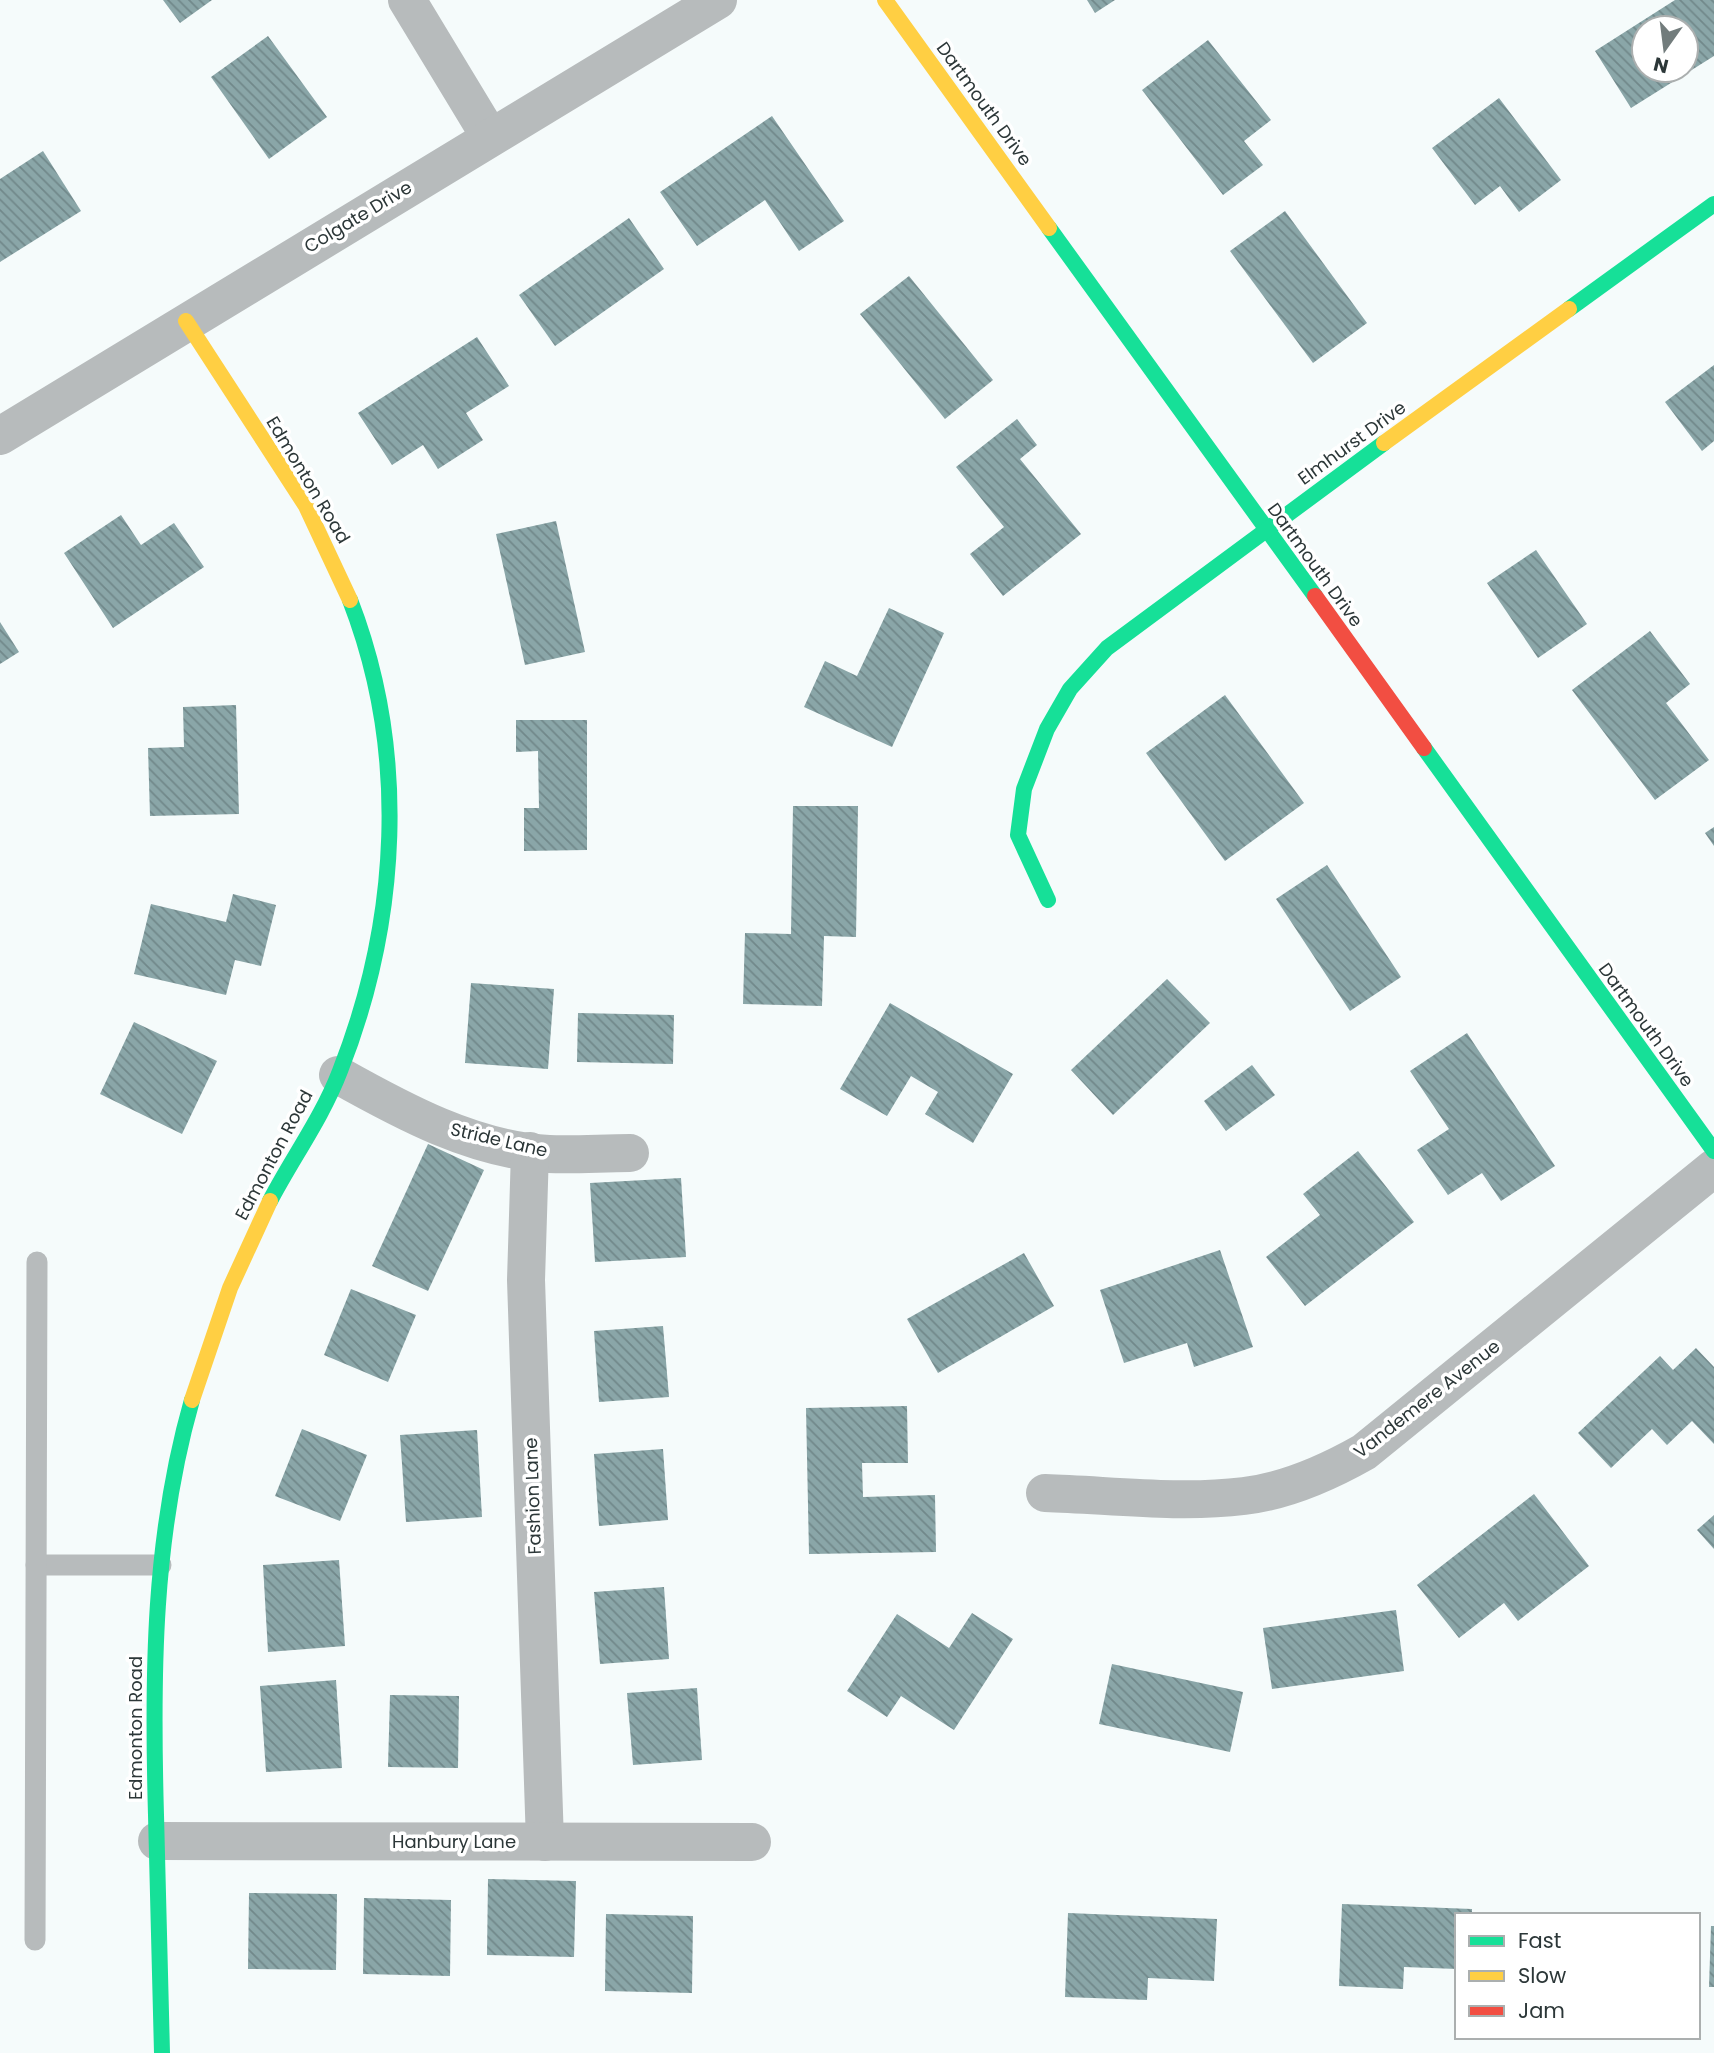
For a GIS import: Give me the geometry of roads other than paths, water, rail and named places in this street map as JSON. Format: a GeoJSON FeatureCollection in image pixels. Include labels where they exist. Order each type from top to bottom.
{"type":"FeatureCollection","features":[{"type":"Feature","properties":{"kind":"street"},"geometry":{"type":"LineString","coordinates":[[407,0],[490,137]]}},
{"type":"Feature","properties":{"kind":"street","name":"Colgate Drive"},"geometry":{"type":"LineString","coordinates":[[0,436],[718,0]]}},
{"type":"Feature","properties":{"kind":"street","name":"Dartmouth Drive"},"geometry":{"type":"LineString","coordinates":[[885,0],[1714,1151]]}},
{"type":"Feature","properties":{"kind":"street","name":"Elmhurst Drive"},"geometry":{"type":"LineString","coordinates":[[1048,900],[1018,835],[1024,789],[1047,729],[1070,689],[1107,648],[1265,529],[1714,204]]}},
{"type":"Feature","properties":{"kind":"street","name":"Edmonton Road"},"geometry":{"type":"LineString","coordinates":[[162,2053],[153,1700],[156,1599],[180,1444],[208,1346],[267,1207],[302,1148],[338,1075],[358,1022],[385,905],[390,813],[384,730],[369,658],[339,570],[300,497],[186,321]]}},
{"type":"Feature","properties":{"kind":"street","name":"Stride Lane"},"geometry":{"type":"LineString","coordinates":[[338,1075],[391,1105],[458,1134],[530,1151],[630,1153]]}},
{"type":"Feature","properties":{"kind":"street","name":"Fashion Lane"},"geometry":{"type":"LineString","coordinates":[[530,1151],[526,1280],[545,1842]]}},
{"type":"Feature","properties":{"kind":"street","name":"Vandemere Avenue"},"geometry":{"type":"LineString","coordinates":[[1045,1493],[1244,1496],[1298,1484],[1333,1470],[1364,1452],[1714,1168]]}},
{"type":"Feature","properties":{"kind":"street","name":"Hanbury Lane"},"geometry":{"type":"LineString","coordinates":[[157,1841],[752,1842]]}},
{"type":"Feature","properties":{"kind":"lane"},"geometry":{"type":"LineString","coordinates":[[35,1940],[37,1262]]}},
{"type":"Feature","properties":{"kind":"lane"},"geometry":{"type":"LineString","coordinates":[[36,1565],[161,1564]]}}]}
